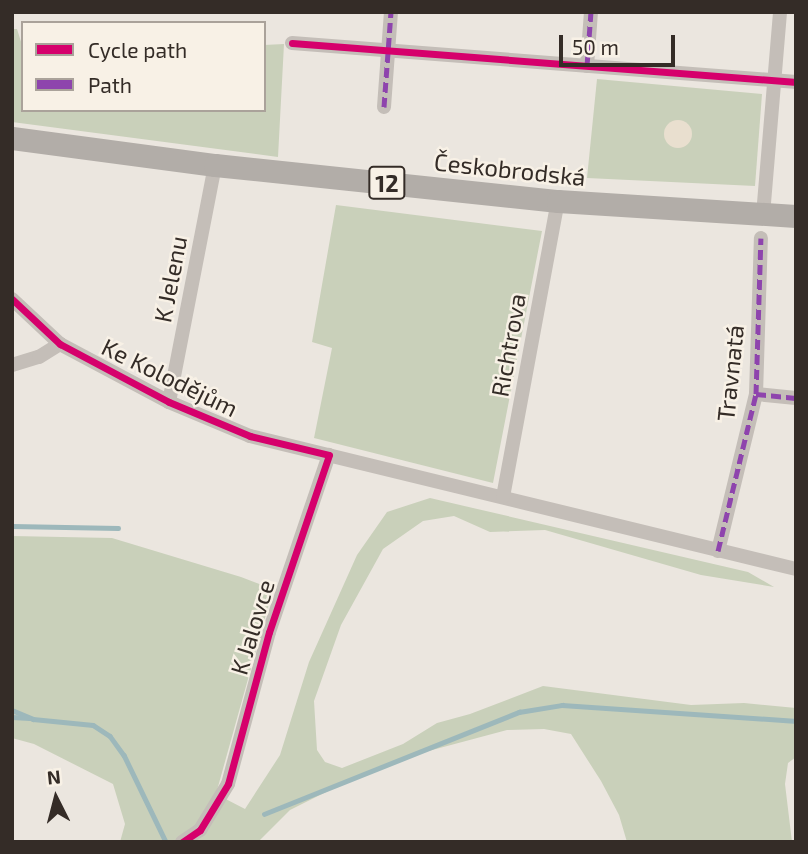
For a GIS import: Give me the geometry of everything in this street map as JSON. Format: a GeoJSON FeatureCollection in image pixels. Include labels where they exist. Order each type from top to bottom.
{"type":"FeatureCollection","features":[{"type":"Feature","properties":{"kind":"main road","name":"Českobrodská"},"geometry":{"type":"LineString","coordinates":[[12,138],[215,165],[558,201],[762,226],[796,216]]}},
{"type":"Feature","properties":{"kind":"street"},"geometry":{"type":"LineString","coordinates":[[384,107],[391,12]]}},
{"type":"Feature","properties":{"kind":"street"},"geometry":{"type":"LineString","coordinates":[[587,66],[591,12]]}},
{"type":"Feature","properties":{"kind":"street","name":"Travnatá"},"geometry":{"type":"LineString","coordinates":[[719,551],[756,394],[762,226],[780,12]]}},
{"type":"Feature","properties":{"kind":"street"},"geometry":{"type":"LineString","coordinates":[[292,43],[796,82]]}},
{"type":"Feature","properties":{"kind":"street","name":"K Jelenu"},"geometry":{"type":"LineString","coordinates":[[169,402],[215,165]]}},
{"type":"Feature","properties":{"kind":"street","name":"Richtrova"},"geometry":{"type":"LineString","coordinates":[[503,497],[558,201]]}},
{"type":"Feature","properties":{"kind":"street","name":"Ke Kolodějům"},"geometry":{"type":"LineString","coordinates":[[12,299],[61,344],[169,402],[250,436],[796,569]]}},
{"type":"Feature","properties":{"kind":"street"},"geometry":{"type":"LineString","coordinates":[[12,365],[39,357],[61,344]]}},
{"type":"Feature","properties":{"kind":"street"},"geometry":{"type":"LineString","coordinates":[[756,394],[796,398]]}},
{"type":"Feature","properties":{"kind":"street","name":"K Jalovce"},"geometry":{"type":"LineString","coordinates":[[182,842],[200,830],[215,810],[228,784],[269,632],[329,455]]}},
{"type":"Feature","properties":{"kind":"green space"},"geometry":{"type":"Polygon","coordinates":[[[12,29],[17,29],[21,42],[21,112],[266,112],[266,45],[284,44],[278,157],[12,122],[12,29]]]}},
{"type":"Feature","properties":{"kind":"green space"},"geometry":{"type":"Polygon","coordinates":[[[597,79],[762,94],[755,186],[587,178],[597,79]]]}},
{"type":"Feature","properties":{"kind":"green space"},"geometry":{"type":"Polygon","coordinates":[[[336,205],[542,231],[493,483],[314,438],[332,348],[312,342],[336,205]]]}},
{"type":"Feature","properties":{"kind":"green space"},"geometry":{"type":"Polygon","coordinates":[[[430,498],[748,572],[774,587],[701,575],[545,530],[490,532],[454,516],[423,521],[383,549],[341,625],[314,701],[317,750],[325,762],[342,768],[403,744],[437,723],[470,714],[543,686],[691,705],[744,703],[796,708],[796,757],[788,763],[785,784],[792,842],[627,842],[619,815],[571,734],[544,729],[507,730],[421,753],[332,789],[290,810],[258,842],[120,842],[125,824],[113,784],[34,744],[12,738],[12,536],[112,538],[241,577],[273,589],[216,794],[245,809],[280,755],[309,662],[357,555],[387,512],[430,498]]]}},
{"type":"Feature","properties":{"kind":"shaded area"},"geometry":{"type":"Polygon","coordinates":[[[678,120],[688,124],[692,134],[688,144],[678,148],[668,144],[664,134],[668,124],[678,120]]]}},
{"type":"Feature","properties":{"kind":"waterway"},"geometry":{"type":"LineString","coordinates":[[12,526],[118,528]]}},
{"type":"Feature","properties":{"kind":"waterway"},"geometry":{"type":"LineString","coordinates":[[264,814],[519,712],[562,705],[796,721]]}},
{"type":"Feature","properties":{"kind":"waterway"},"geometry":{"type":"LineString","coordinates":[[12,710],[33,719],[93,725],[110,736],[124,755],[166,842]]}},
{"type":"Feature","properties":{"kind":"waterway"},"geometry":{"type":"LineString","coordinates":[[12,717],[29,718]]}},
{"type":"Feature","properties":{"kind":"marked path"},"geometry":{"type":"LineString","coordinates":[[384,107],[391,12]]}},
{"type":"Feature","properties":{"kind":"marked path"},"geometry":{"type":"LineString","coordinates":[[587,66],[591,12]]}},
{"type":"Feature","properties":{"kind":"marked path"},"geometry":{"type":"LineString","coordinates":[[718,551],[756,394],[761,238]]}},
{"type":"Feature","properties":{"kind":"marked path"},"geometry":{"type":"LineString","coordinates":[[756,394],[796,398]]}},
{"type":"Feature","properties":{"kind":"cycle path"},"geometry":{"type":"LineString","coordinates":[[292,43],[796,82]]}},
{"type":"Feature","properties":{"kind":"cycle path"},"geometry":{"type":"LineString","coordinates":[[12,299],[60,344],[169,402],[250,436],[329,455],[269,632],[228,784],[200,830],[182,842]]}}]}
